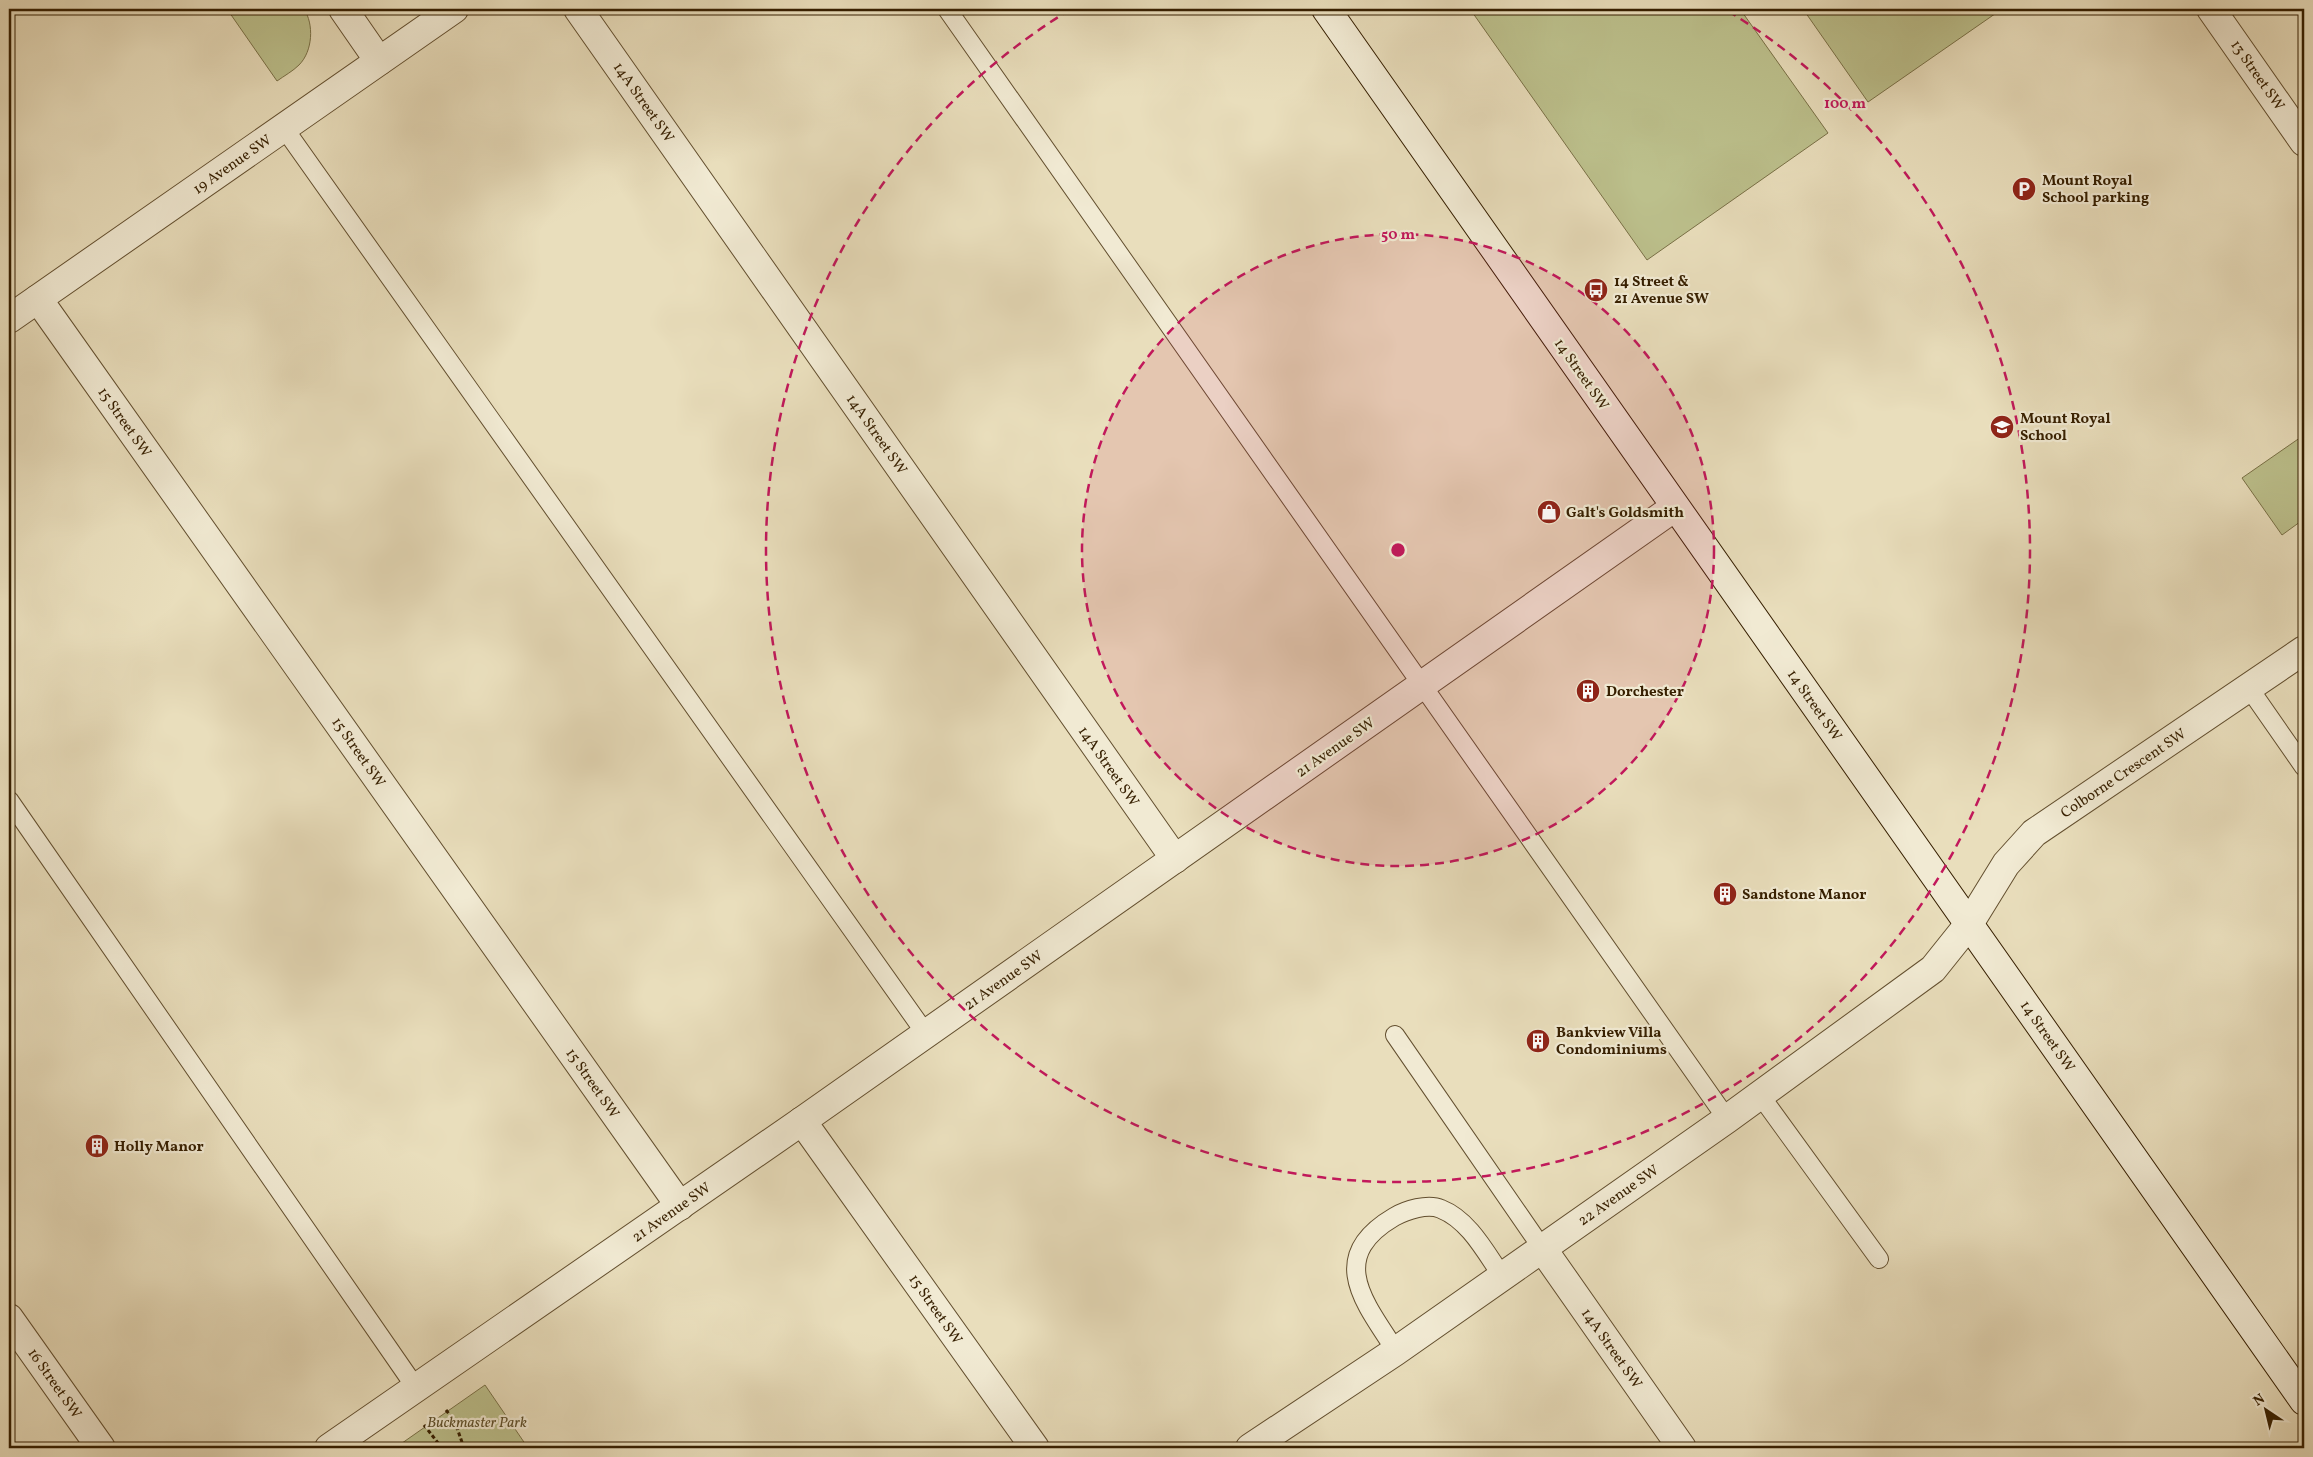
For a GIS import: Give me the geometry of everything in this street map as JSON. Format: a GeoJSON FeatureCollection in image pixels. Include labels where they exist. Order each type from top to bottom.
{"type":"FeatureCollection","features":[{"type":"Feature","properties":{"kind":"street"},"geometry":{"type":"LineString","coordinates":[[344,9],[380,61]]}},
{"type":"Feature","properties":{"kind":"street","name":"19 Avenue SW"},"geometry":{"type":"LineString","coordinates":[[9,319],[454,9]]}},
{"type":"Feature","properties":{"kind":"street","name":"14A Street SW"},"geometry":{"type":"LineString","coordinates":[[578,9],[1175,859]]}},
{"type":"Feature","properties":{"kind":"street","name":"14 Street SW"},"geometry":{"type":"LineString","coordinates":[[1326,9],[2304,1401]]}},
{"type":"Feature","properties":{"kind":"street","name":"13 Street SW"},"geometry":{"type":"LineString","coordinates":[[2211,9],[2304,142]]}},
{"type":"Feature","properties":{"kind":"street","name":"15 Street SW"},"geometry":{"type":"LineString","coordinates":[[38,299],[680,1206]]}},
{"type":"Feature","properties":{"kind":"street","name":"21 Avenue SW"},"geometry":{"type":"LineString","coordinates":[[328,1448],[802,1122],[1675,507]]}},
{"type":"Feature","properties":{"kind":"street","name":"Colborne Crescent SW"},"geometry":{"type":"LineString","coordinates":[[1969,924],[2006,864],[2034,833],[2304,650]]}},
{"type":"Feature","properties":{"kind":"street","name":"22 Avenue SW"},"geometry":{"type":"LineString","coordinates":[[1250,1448],[1396,1351],[1727,1119],[1933,969],[1969,924]]}},
{"type":"Feature","properties":{"kind":"street","name":"15 Street SW"},"geometry":{"type":"LineString","coordinates":[[802,1122],[1035,1448]]}},
{"type":"Feature","properties":{"kind":"street","name":"14A Street SW"},"geometry":{"type":"LineString","coordinates":[[1542,1248],[1682,1448]]}},
{"type":"Feature","properties":{"kind":"street","name":"16 Street SW"},"geometry":{"type":"LineString","coordinates":[[9,1318],[101,1448]]}},
{"type":"Feature","properties":{"kind":"lane"},"geometry":{"type":"LineString","coordinates":[[947,9],[1727,1119]]}},
{"type":"Feature","properties":{"kind":"lane"},"geometry":{"type":"LineString","coordinates":[[284,128],[926,1034]]}},
{"type":"Feature","properties":{"kind":"lane"},"geometry":{"type":"LineString","coordinates":[[2249,688],[2304,767]]}},
{"type":"Feature","properties":{"kind":"lane"},"geometry":{"type":"LineString","coordinates":[[9,800],[416,1388]]}},
{"type":"Feature","properties":{"kind":"lane"},"geometry":{"type":"LineString","coordinates":[[1395,1036],[1542,1248]]}},
{"type":"Feature","properties":{"kind":"lane"},"geometry":{"type":"LineString","coordinates":[[1760,1095],[1879,1259]]}},
{"type":"Feature","properties":{"kind":"lane"},"geometry":{"type":"LineString","coordinates":[[1396,1351],[1367,1307],[1357,1284],[1356,1259],[1366,1238],[1386,1221],[1402,1212],[1418,1208],[1440,1208],[1460,1221],[1502,1276]]}},
{"type":"Feature","properties":{"kind":"path"},"geometry":{"type":"LineString","coordinates":[[444,1408],[455,1422],[464,1448]]}},
{"type":"Feature","properties":{"kind":"path"},"geometry":{"type":"LineString","coordinates":[[422,1422],[442,1448]]}},
{"type":"Feature","properties":{"kind":"green space"},"geometry":{"type":"Polygon","coordinates":[[[227,9],[304,9],[311,30],[309,45],[304,59],[297,67],[277,81],[227,9]]]}},
{"type":"Feature","properties":{"kind":"green space"},"geometry":{"type":"Polygon","coordinates":[[[1470,9],[1740,9],[1828,133],[1647,260],[1470,9]]]}},
{"type":"Feature","properties":{"kind":"green space"},"geometry":{"type":"Polygon","coordinates":[[[1803,9],[2002,9],[1868,102],[1803,9]]]}},
{"type":"Feature","properties":{"kind":"green space"},"geometry":{"type":"Polygon","coordinates":[[[2304,435],[2304,519],[2282,535],[2242,478],[2304,435]]]}},
{"type":"Feature","properties":{"kind":"green space","name":"Buckmaster Park"},"geometry":{"type":"Polygon","coordinates":[[[485,1385],[528,1448],[395,1448],[485,1385]]]}},
{"type":"Feature","properties":{"kind":"place","name":"Mount Royal School parking"},"geometry":{"type":"Point","coordinates":[2024,189]}},
{"type":"Feature","properties":{"kind":"place","name":"14 Street & 21 Avenue SW"},"geometry":{"type":"Point","coordinates":[1596,290]}},
{"type":"Feature","properties":{"kind":"place","name":"Mount Royal School"},"geometry":{"type":"Point","coordinates":[2002,427]}},
{"type":"Feature","properties":{"kind":"place","name":"Galt's Goldsmith"},"geometry":{"type":"Point","coordinates":[1549,512]}},
{"type":"Feature","properties":{"kind":"place","name":"Dorchester"},"geometry":{"type":"Point","coordinates":[1588,691]}},
{"type":"Feature","properties":{"kind":"place","name":"Sandstone Manor"},"geometry":{"type":"Point","coordinates":[1725,894]}},
{"type":"Feature","properties":{"kind":"place","name":"Bankview Villa Condominiums"},"geometry":{"type":"Point","coordinates":[1538,1041]}},
{"type":"Feature","properties":{"kind":"place","name":"Holly Manor"},"geometry":{"type":"Point","coordinates":[97,1146]}}]}
